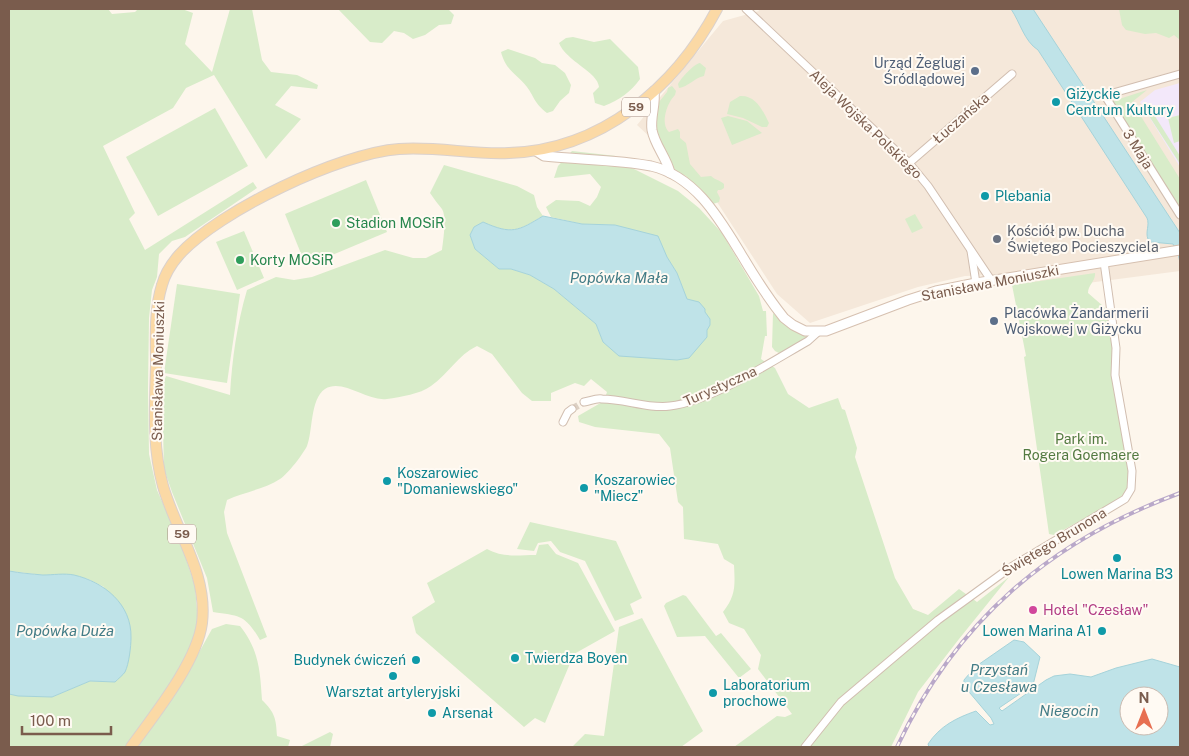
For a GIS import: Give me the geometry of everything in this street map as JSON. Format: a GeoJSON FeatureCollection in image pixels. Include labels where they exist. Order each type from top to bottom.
{"type":"FeatureCollection","features":[{"type":"Feature","properties":{"kind":"main road","name":"59"},"geometry":{"type":"LineString","coordinates":[[536,151],[573,141],[600,130],[622,118],[654,92],[675,70],[708,25],[717,9]]}},
{"type":"Feature","properties":{"kind":"main road","name":"59"},"geometry":{"type":"LineString","coordinates":[[708,25],[725,9]]}},
{"type":"Feature","properties":{"kind":"main road","name":"Stanisława Moniuszki"},"geometry":{"type":"LineString","coordinates":[[131,747],[187,665],[202,626],[203,606],[200,583],[193,560],[164,489],[156,446],[157,308],[164,279],[176,258],[202,234],[249,204],[353,158],[400,149],[484,153],[536,151]]}},
{"type":"Feature","properties":{"kind":"street","name":"Aleja Wojska Polskiego"},"geometry":{"type":"LineString","coordinates":[[746,9],[909,163],[928,186],[991,280]]}},
{"type":"Feature","properties":{"kind":"street","name":"Łuczańska"},"geometry":{"type":"LineString","coordinates":[[909,163],[1012,74]]}},
{"type":"Feature","properties":{"kind":"street","name":"3 Maja"},"geometry":{"type":"LineString","coordinates":[[1180,74],[1113,93],[1108,97],[1108,101],[1180,215]]}},
{"type":"Feature","properties":{"kind":"street"},"geometry":{"type":"LineString","coordinates":[[654,92],[652,131],[657,145],[669,165],[670,173]]}},
{"type":"Feature","properties":{"kind":"street","name":"Stanisława Moniuszki"},"geometry":{"type":"LineString","coordinates":[[536,151],[544,156],[639,164],[670,173],[694,190],[720,219],[784,318],[805,331],[826,331],[922,295],[976,282],[1180,250]]}},
{"type":"Feature","properties":{"kind":"street","name":"Aleja Wojska Polskiego"},"geometry":{"type":"LineString","coordinates":[[971,251],[976,282]]}},
{"type":"Feature","properties":{"kind":"street","name":"Świętego Brunona"},"geometry":{"type":"LineString","coordinates":[[805,747],[841,702],[938,620],[1011,567],[1109,510],[1125,499],[1129,493],[1133,475],[1115,375],[1116,348],[1104,262]]}},
{"type":"Feature","properties":{"kind":"street","name":"Turystyczna"},"geometry":{"type":"LineString","coordinates":[[584,402],[602,398],[647,405],[669,406],[684,404],[737,380],[808,341],[818,332]]}},
{"type":"Feature","properties":{"kind":"street"},"geometry":{"type":"LineString","coordinates":[[563,422],[568,412],[572,409]]}},
{"type":"Feature","properties":{"kind":"shaded area"},"geometry":{"type":"Polygon","coordinates":[[[758,9],[1180,9],[1180,271],[1080,284],[1012,285],[1001,275],[965,276],[918,287],[810,323],[777,294],[702,179],[667,153],[637,125],[723,21],[759,11],[758,9]]]}},
{"type":"Feature","properties":{"kind":"shaded area"},"geometry":{"type":"Polygon","coordinates":[[[1180,83],[1180,167],[1140,102],[1155,90],[1180,83]]]}},
{"type":"Feature","properties":{"kind":"green space"},"geometry":{"type":"Polygon","coordinates":[[[9,9],[108,9],[112,14],[135,12],[138,9],[182,9],[193,13],[185,44],[212,72],[230,9],[252,9],[262,60],[271,72],[297,75],[318,85],[317,89],[291,86],[275,105],[301,119],[266,159],[214,75],[186,88],[173,108],[103,146],[135,213],[129,219],[145,250],[253,182],[257,188],[185,237],[172,241],[159,254],[157,277],[152,290],[149,318],[149,454],[157,490],[183,550],[195,586],[198,622],[195,636],[180,670],[128,747],[9,747],[9,694],[52,697],[90,681],[115,682],[104,587],[88,579],[72,575],[43,575],[9,571],[9,9]]]}},
{"type":"Feature","properties":{"kind":"green space"},"geometry":{"type":"Polygon","coordinates":[[[338,9],[448,9],[454,15],[451,24],[439,25],[425,35],[413,39],[404,33],[394,31],[382,43],[370,42],[338,9]]]}},
{"type":"Feature","properties":{"kind":"green space"},"geometry":{"type":"Polygon","coordinates":[[[1119,9],[1180,9],[1180,40],[1174,35],[1169,38],[1156,33],[1145,34],[1126,30],[1122,25],[1119,9]]]}},
{"type":"Feature","properties":{"kind":"green space"},"geometry":{"type":"Polygon","coordinates":[[[573,37],[594,42],[610,39],[638,67],[640,79],[624,96],[615,101],[604,106],[595,103],[593,93],[599,87],[597,82],[588,71],[568,55],[559,43],[566,38],[573,37]]]}},
{"type":"Feature","properties":{"kind":"green space"},"geometry":{"type":"Polygon","coordinates":[[[508,49],[535,58],[542,63],[555,65],[565,73],[571,85],[569,93],[553,111],[547,113],[537,103],[527,87],[506,64],[501,52],[508,49]]]}},
{"type":"Feature","properties":{"kind":"green space"},"geometry":{"type":"Polygon","coordinates":[[[700,63],[706,68],[704,76],[679,88],[678,84],[682,78],[700,63]]]}},
{"type":"Feature","properties":{"kind":"green space"},"geometry":{"type":"Polygon","coordinates":[[[672,86],[676,91],[666,113],[666,128],[669,132],[678,129],[680,138],[686,143],[690,164],[701,177],[711,176],[724,184],[724,188],[717,192],[720,198],[719,202],[713,204],[692,185],[686,176],[675,172],[665,154],[656,130],[655,113],[659,102],[668,88],[672,86]]]}},
{"type":"Feature","properties":{"kind":"green space"},"geometry":{"type":"Polygon","coordinates":[[[1147,90],[1132,102],[1180,179],[1180,210],[1113,103],[1113,101],[1147,90]]]}},
{"type":"Feature","properties":{"kind":"green space"},"geometry":{"type":"Polygon","coordinates":[[[740,96],[746,96],[755,101],[769,123],[767,127],[762,127],[743,118],[727,114],[730,102],[740,96]]]}},
{"type":"Feature","properties":{"kind":"green space"},"geometry":{"type":"Polygon","coordinates":[[[215,108],[248,166],[158,216],[126,157],[215,108]]]}},
{"type":"Feature","properties":{"kind":"green space"},"geometry":{"type":"Polygon","coordinates":[[[1153,113],[1180,156],[1180,164],[1149,116],[1153,113]]]}},
{"type":"Feature","properties":{"kind":"green space"},"geometry":{"type":"Polygon","coordinates":[[[1180,115],[1180,141],[1174,143],[1168,118],[1180,115]]]}},
{"type":"Feature","properties":{"kind":"green space"},"geometry":{"type":"Polygon","coordinates":[[[728,116],[747,121],[762,133],[732,145],[721,118],[728,116]]]}},
{"type":"Feature","properties":{"kind":"green space"},"geometry":{"type":"Polygon","coordinates":[[[572,151],[616,156],[628,166],[678,191],[699,208],[722,233],[759,296],[763,311],[766,311],[767,336],[765,336],[761,359],[775,368],[788,394],[809,408],[838,398],[842,409],[845,410],[857,448],[855,457],[895,578],[913,609],[928,615],[959,589],[977,602],[1009,577],[918,692],[891,747],[734,747],[777,716],[785,717],[792,714],[758,669],[761,655],[744,629],[729,623],[723,612],[734,590],[734,565],[724,559],[718,544],[684,539],[683,507],[678,502],[670,448],[659,434],[595,427],[579,422],[578,416],[604,401],[607,392],[591,379],[584,386],[575,383],[551,393],[551,401],[532,401],[522,393],[492,354],[477,346],[464,354],[431,386],[416,393],[379,399],[347,388],[332,386],[320,394],[314,407],[307,446],[295,464],[274,482],[227,500],[224,512],[227,533],[267,637],[260,640],[246,621],[241,618],[213,612],[207,578],[164,469],[162,387],[166,376],[230,395],[235,342],[247,290],[276,277],[294,280],[312,277],[385,250],[413,258],[426,258],[442,250],[443,213],[430,193],[444,165],[517,186],[534,195],[537,207],[543,216],[514,230],[501,229],[483,222],[474,227],[470,235],[475,249],[499,269],[511,269],[530,275],[554,289],[596,324],[603,342],[619,355],[647,357],[687,300],[677,273],[667,257],[615,225],[582,224],[551,217],[546,207],[556,200],[579,201],[590,206],[597,197],[601,187],[590,174],[554,178],[558,166],[572,151]]]}},
{"type":"Feature","properties":{"kind":"green space","name":"Stadion MOSiR"},"geometry":{"type":"Polygon","coordinates":[[[366,180],[387,232],[306,266],[285,214],[366,180]]]}},
{"type":"Feature","properties":{"kind":"green space"},"geometry":{"type":"Polygon","coordinates":[[[915,214],[923,228],[912,233],[905,219],[915,214]]]}},
{"type":"Feature","properties":{"kind":"green space","name":"Korty MOSiR"},"geometry":{"type":"Polygon","coordinates":[[[244,231],[264,278],[237,290],[216,242],[244,231]]]}},
{"type":"Feature","properties":{"kind":"green space","name":"Park im. Rogera Goemaere"},"geometry":{"type":"Polygon","coordinates":[[[1095,273],[1088,293],[1108,312],[1114,351],[1112,373],[1114,393],[1119,411],[1129,473],[1127,490],[1117,501],[1054,535],[1049,534],[1024,357],[1026,356],[1012,285],[1095,273]]]}},
{"type":"Feature","properties":{"kind":"green space"},"geometry":{"type":"Polygon","coordinates":[[[177,284],[240,294],[227,383],[164,373],[177,284]]]}},
{"type":"Feature","properties":{"kind":"green space"},"geometry":{"type":"Polygon","coordinates":[[[773,313],[783,323],[808,336],[783,352],[775,351],[772,347],[773,313]]]}},
{"type":"Feature","properties":{"kind":"green space"},"geometry":{"type":"Polygon","coordinates":[[[530,522],[616,541],[642,598],[630,604],[634,614],[615,621],[585,561],[560,552],[551,541],[538,543],[534,551],[517,549],[530,522]]]}},
{"type":"Feature","properties":{"kind":"green space"},"geometry":{"type":"Polygon","coordinates":[[[548,544],[556,554],[578,563],[615,631],[574,654],[545,723],[535,718],[524,727],[416,633],[412,617],[435,602],[427,583],[487,549],[505,555],[536,555],[539,545],[548,544]]]}},
{"type":"Feature","properties":{"kind":"green space"},"geometry":{"type":"Polygon","coordinates":[[[683,595],[686,596],[716,636],[721,633],[751,669],[739,678],[705,636],[677,637],[664,606],[666,603],[683,595]]]}},
{"type":"Feature","properties":{"kind":"green space"},"geometry":{"type":"Polygon","coordinates":[[[642,618],[703,731],[681,747],[572,747],[585,734],[604,736],[619,627],[642,618]]]}},
{"type":"Feature","properties":{"kind":"green space"},"geometry":{"type":"Polygon","coordinates":[[[226,624],[240,626],[251,643],[259,670],[262,700],[274,716],[277,736],[290,740],[288,747],[138,747],[187,674],[212,629],[226,624]]]}},
{"type":"Feature","properties":{"kind":"green space"},"geometry":{"type":"Polygon","coordinates":[[[330,732],[333,734],[330,747],[300,747],[330,732]]]}},
{"type":"Feature","properties":{"kind":"water"},"geometry":{"type":"Polygon","coordinates":[[[1011,9],[1033,9],[1180,233],[1180,263],[1178,253],[1173,244],[1151,242],[1148,239],[1147,218],[1038,50],[1029,42],[1011,9]]]}},
{"type":"Feature","properties":{"kind":"water","name":"Popówka Mała"},"geometry":{"type":"Polygon","coordinates":[[[543,216],[582,224],[615,225],[658,236],[667,257],[677,273],[687,299],[699,302],[710,319],[707,337],[689,358],[677,360],[619,356],[603,342],[596,324],[554,289],[530,275],[511,269],[499,269],[475,249],[470,235],[474,227],[483,222],[501,229],[514,230],[543,216]]]}},
{"type":"Feature","properties":{"kind":"water","name":"Popówka Duża"},"geometry":{"type":"Polygon","coordinates":[[[9,571],[43,575],[74,575],[96,583],[114,596],[127,615],[130,626],[130,655],[125,672],[115,682],[90,681],[52,697],[9,694],[9,571]]]}},
{"type":"Feature","properties":{"kind":"water","name":"Niegocin"},"geometry":{"type":"Polygon","coordinates":[[[1014,640],[1024,642],[1040,657],[1033,685],[999,708],[1002,711],[1054,676],[1070,674],[1091,677],[1116,668],[1152,659],[1180,667],[1180,747],[929,747],[928,744],[943,727],[976,711],[990,725],[994,724],[964,686],[964,680],[975,667],[1014,640]]]}},
{"type":"Feature","properties":{"kind":"tunnel"},"geometry":{"type":"LineString","coordinates":[[572,409],[584,402]]}},
{"type":"Feature","properties":{"kind":"railway"},"geometry":{"type":"LineString","coordinates":[[897,747],[921,702],[948,661],[978,624],[1012,591],[1049,561],[1089,535],[1133,513],[1180,493]]}},
{"type":"Feature","properties":{"kind":"place","name":"Urząd Żeglugi Śródlądowej"},"geometry":{"type":"Point","coordinates":[975,71]}},
{"type":"Feature","properties":{"kind":"place","name":"Giżyckie Centrum Kultury"},"geometry":{"type":"Point","coordinates":[1056,102]}},
{"type":"Feature","properties":{"kind":"place","name":"Plebania"},"geometry":{"type":"Point","coordinates":[985,196]}},
{"type":"Feature","properties":{"kind":"place","name":"Stadion MOSiR"},"geometry":{"type":"Point","coordinates":[336,223]}},
{"type":"Feature","properties":{"kind":"place","name":"Kościół pw. Ducha Świętego Pocieszyciela"},"geometry":{"type":"Point","coordinates":[997,239]}},
{"type":"Feature","properties":{"kind":"place","name":"Korty MOSiR"},"geometry":{"type":"Point","coordinates":[240,260]}},
{"type":"Feature","properties":{"kind":"place","name":"Placówka Żandarmerii Wojskowej w Giżycku"},"geometry":{"type":"Point","coordinates":[994,321]}},
{"type":"Feature","properties":{"kind":"place","name":"Koszarowiec \"Domaniewskiego\""},"geometry":{"type":"Point","coordinates":[387,481]}},
{"type":"Feature","properties":{"kind":"place","name":"Koszarowiec \"Miecz\""},"geometry":{"type":"Point","coordinates":[584,488]}},
{"type":"Feature","properties":{"kind":"place","name":"Lowen Marina B3"},"geometry":{"type":"Point","coordinates":[1117,558]}},
{"type":"Feature","properties":{"kind":"place","name":"Hotel \"Czesław\""},"geometry":{"type":"Point","coordinates":[1033,610]}},
{"type":"Feature","properties":{"kind":"place","name":"Lowen Marina A1"},"geometry":{"type":"Point","coordinates":[1102,631]}},
{"type":"Feature","properties":{"kind":"place","name":"Twierdza Boyen"},"geometry":{"type":"Point","coordinates":[515,658]}},
{"type":"Feature","properties":{"kind":"place","name":"Budynek ćwiczeń"},"geometry":{"type":"Point","coordinates":[416,660]}},
{"type":"Feature","properties":{"kind":"place","name":"Warsztat artyleryjski"},"geometry":{"type":"Point","coordinates":[393,676]}},
{"type":"Feature","properties":{"kind":"place","name":"Laboratorium prochowe"},"geometry":{"type":"Point","coordinates":[713,693]}},
{"type":"Feature","properties":{"kind":"place","name":"Arsenał"},"geometry":{"type":"Point","coordinates":[432,713]}},
{"type":"Feature","properties":{"kind":"water label","name":"Przystań u Czesława"},"geometry":{"type":"Point","coordinates":[999,678]}}]}
